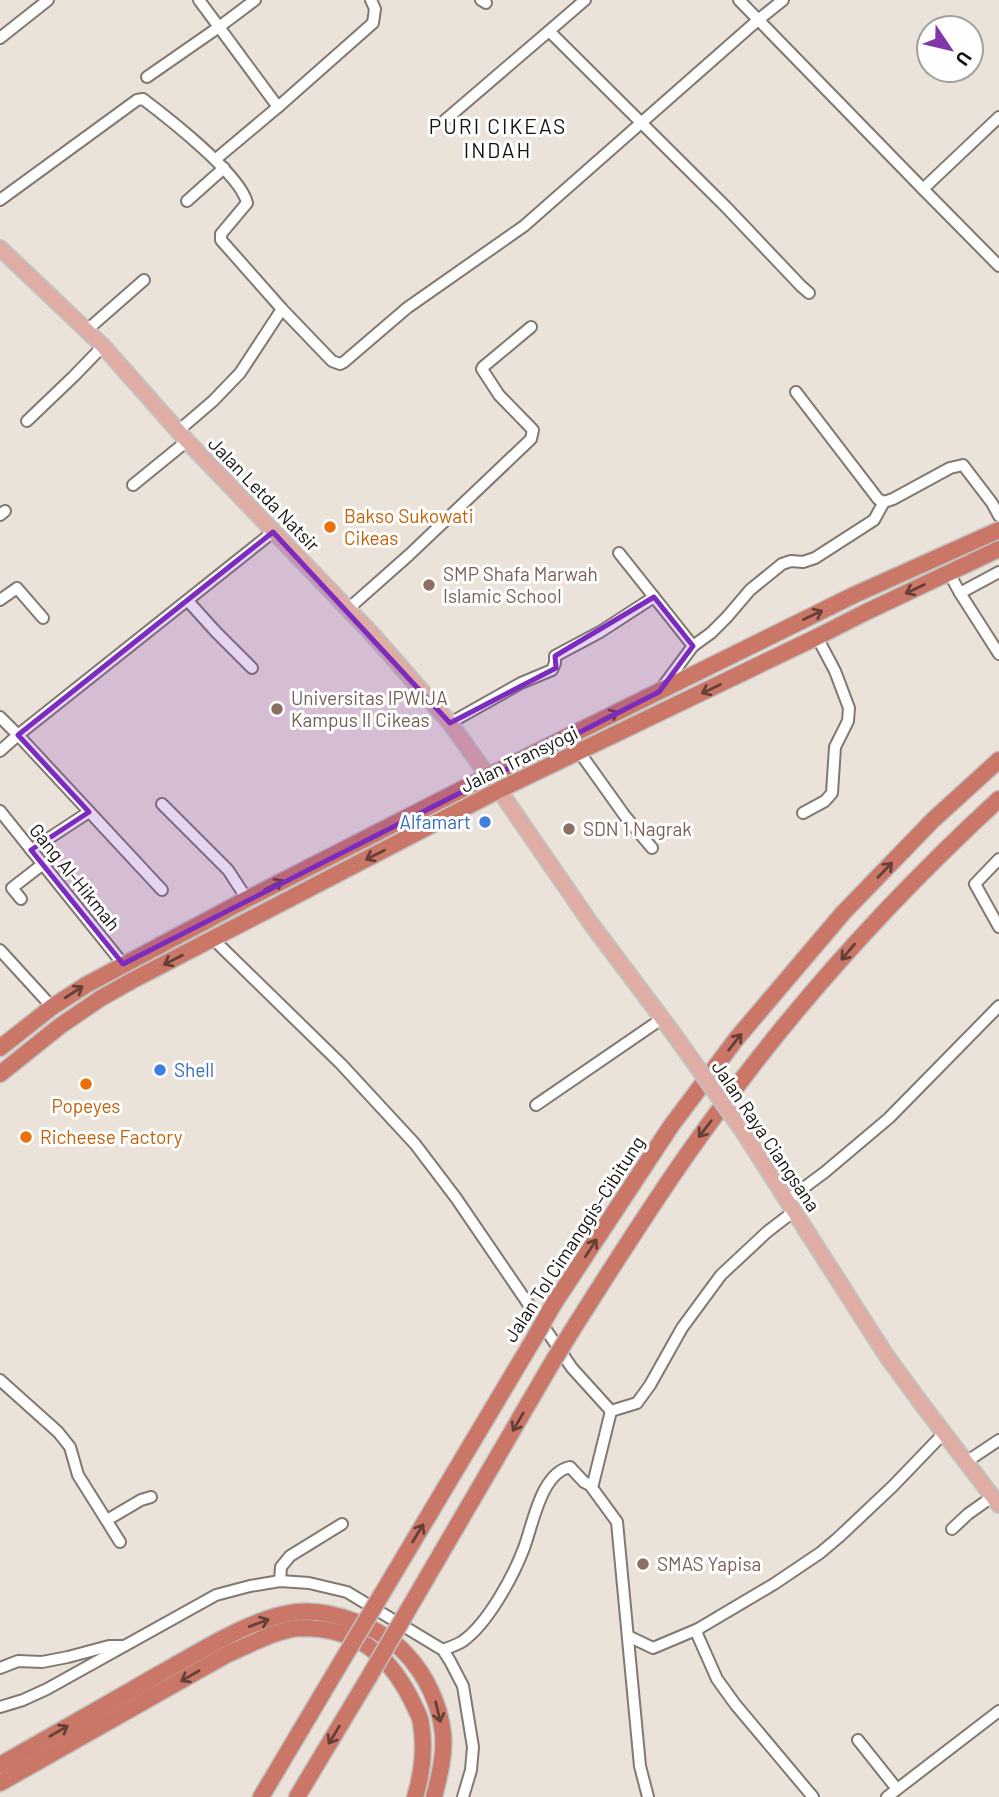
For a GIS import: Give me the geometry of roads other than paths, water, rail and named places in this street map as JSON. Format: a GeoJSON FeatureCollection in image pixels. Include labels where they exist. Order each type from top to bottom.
{"type":"FeatureCollection","features":[{"type":"Feature","properties":{"kind":"highway","name":"Jalan Transyogi"},"geometry":{"type":"LineString","coordinates":[[0,1048],[52,1007],[86,985],[247,899],[854,595],[999,530]]}},
{"type":"Feature","properties":{"kind":"highway","name":"Jalan Transyogi"},"geometry":{"type":"LineString","coordinates":[[0,1074],[60,1026],[101,998],[213,939],[499,790],[999,549]]}},
{"type":"Feature","properties":{"kind":"highway"},"geometry":{"type":"LineString","coordinates":[[854,595],[864,612]]}},
{"type":"Feature","properties":{"kind":"highway","name":"Jalan Tol Cimanggis–Cibitung"},"geometry":{"type":"LineString","coordinates":[[261,1797],[554,1305],[671,1126],[737,1038],[843,914],[933,820],[999,760]]}},
{"type":"Feature","properties":{"kind":"highway"},"geometry":{"type":"LineString","coordinates":[[297,1797],[552,1363],[695,1142],[764,1051],[866,930],[999,799]]}},
{"type":"Feature","properties":{"kind":"highway"},"geometry":{"type":"LineString","coordinates":[[0,1765],[219,1641],[260,1622],[297,1612],[335,1614],[380,1633],[398,1645],[418,1666],[436,1701],[443,1735],[441,1768],[434,1797]]}},
{"type":"Feature","properties":{"kind":"highway"},"geometry":{"type":"LineString","coordinates":[[0,1783],[226,1655],[265,1637],[298,1628],[331,1630],[364,1643],[387,1661],[405,1687],[421,1721],[423,1755],[415,1797]]}},
{"type":"Feature","properties":{"kind":"highway"},"geometry":{"type":"LineString","coordinates":[[254,1797],[327,1685]]}},
{"type":"Feature","properties":{"kind":"main road","name":"Jalan Letda Natsir"},"geometry":{"type":"LineString","coordinates":[[0,248],[103,346],[183,436],[348,609],[450,723],[488,776]]}},
{"type":"Feature","properties":{"kind":"main road","name":"Jalan Raya Ciangsana"},"geometry":{"type":"LineString","coordinates":[[499,790],[592,925],[663,1018],[742,1130],[886,1355],[996,1501]]}},
{"type":"Feature","properties":{"kind":"street"},"geometry":{"type":"LineString","coordinates":[[0,38],[48,0]]}},
{"type":"Feature","properties":{"kind":"street"},"geometry":{"type":"LineString","coordinates":[[199,0],[278,107]]}},
{"type":"Feature","properties":{"kind":"street"},"geometry":{"type":"LineString","coordinates":[[147,78],[255,0]]}},
{"type":"Feature","properties":{"kind":"street"},"geometry":{"type":"LineString","coordinates":[[216,159],[373,23],[375,9],[371,0]]}},
{"type":"Feature","properties":{"kind":"street"},"geometry":{"type":"LineString","coordinates":[[444,121],[584,0]]}},
{"type":"Feature","properties":{"kind":"street"},"geometry":{"type":"LineString","coordinates":[[739,0],[999,266]]}},
{"type":"Feature","properties":{"kind":"street"},"geometry":{"type":"LineString","coordinates":[[0,200],[140,99],[146,101],[225,168],[248,202],[221,234],[221,240],[282,309],[332,361],[340,364],[407,308],[524,226],[783,0]]}},
{"type":"Feature","properties":{"kind":"street"},"geometry":{"type":"LineString","coordinates":[[549,31],[726,206],[809,293]]}},
{"type":"Feature","properties":{"kind":"street"},"geometry":{"type":"LineString","coordinates":[[923,189],[999,117]]}},
{"type":"Feature","properties":{"kind":"street"},"geometry":{"type":"LineString","coordinates":[[187,201],[225,168]]}},
{"type":"Feature","properties":{"kind":"street"},"geometry":{"type":"LineString","coordinates":[[87,330],[144,280]]}},
{"type":"Feature","properties":{"kind":"street"},"geometry":{"type":"LineString","coordinates":[[133,485],[183,436],[240,373],[282,309]]}},
{"type":"Feature","properties":{"kind":"street"},"geometry":{"type":"LineString","coordinates":[[348,609],[531,439],[533,430],[499,395],[482,369],[531,327]]}},
{"type":"Feature","properties":{"kind":"street"},"geometry":{"type":"LineString","coordinates":[[27,421],[103,346]]}},
{"type":"Feature","properties":{"kind":"street"},"geometry":{"type":"LineString","coordinates":[[796,392],[878,499],[884,502]]}},
{"type":"Feature","properties":{"kind":"street"},"geometry":{"type":"LineString","coordinates":[[659,692],[693,646],[719,625],[750,590],[782,565],[815,558],[874,520],[884,502],[950,468],[962,465],[999,516]]}},
{"type":"Feature","properties":{"kind":"street"},"geometry":{"type":"LineString","coordinates":[[0,751],[273,532]]}},
{"type":"Feature","properties":{"kind":"street"},"geometry":{"type":"LineString","coordinates":[[619,553],[693,646]]}},
{"type":"Feature","properties":{"kind":"street"},"geometry":{"type":"LineString","coordinates":[[960,593],[999,572]]}},
{"type":"Feature","properties":{"kind":"street"},"geometry":{"type":"LineString","coordinates":[[949,573],[999,654]]}},
{"type":"Feature","properties":{"kind":"street"},"geometry":{"type":"LineString","coordinates":[[0,600],[17,587],[43,618]]}},
{"type":"Feature","properties":{"kind":"street"},"geometry":{"type":"LineString","coordinates":[[450,723],[521,683],[552,670],[555,656],[608,627],[654,597]]}},
{"type":"Feature","properties":{"kind":"street"},"geometry":{"type":"LineString","coordinates":[[188,600],[252,668]]}},
{"type":"Feature","properties":{"kind":"street"},"geometry":{"type":"LineString","coordinates":[[803,813],[825,801],[832,793],[835,747],[848,721],[849,708],[839,679],[817,637]]}},
{"type":"Feature","properties":{"kind":"street"},"geometry":{"type":"LineString","coordinates":[[0,717],[162,890]]}},
{"type":"Feature","properties":{"kind":"street"},"geometry":{"type":"LineString","coordinates":[[580,752],[625,817],[652,848]]}},
{"type":"Feature","properties":{"kind":"street"},"geometry":{"type":"LineString","coordinates":[[162,804],[228,870],[247,899]]}},
{"type":"Feature","properties":{"kind":"street","name":"Gang Al-Hikmah"},"geometry":{"type":"LineString","coordinates":[[0,811],[122,964]]}},
{"type":"Feature","properties":{"kind":"street"},"geometry":{"type":"LineString","coordinates":[[32,850],[89,811]]}},
{"type":"Feature","properties":{"kind":"street"},"geometry":{"type":"LineString","coordinates":[[999,859],[975,884],[999,927]]}},
{"type":"Feature","properties":{"kind":"street"},"geometry":{"type":"LineString","coordinates":[[21,898],[12,888],[43,864]]}},
{"type":"Feature","properties":{"kind":"street"},"geometry":{"type":"LineString","coordinates":[[213,939],[341,1064],[415,1144],[456,1198],[572,1368],[611,1410]]}},
{"type":"Feature","properties":{"kind":"street"},"geometry":{"type":"LineString","coordinates":[[0,950],[52,1007]]}},
{"type":"Feature","properties":{"kind":"street"},"geometry":{"type":"LineString","coordinates":[[611,1410],[637,1403],[682,1328],[721,1275],[825,1172],[889,1118],[999,1006]]}},
{"type":"Feature","properties":{"kind":"street"},"geometry":{"type":"LineString","coordinates":[[536,1105],[663,1018]]}},
{"type":"Feature","properties":{"kind":"street"},"geometry":{"type":"LineString","coordinates":[[0,1380],[58,1432],[70,1447],[78,1475],[120,1542]]}},
{"type":"Feature","properties":{"kind":"street"},"geometry":{"type":"LineString","coordinates":[[590,1485],[593,1484],[611,1410]]}},
{"type":"Feature","properties":{"kind":"street"},"geometry":{"type":"LineString","coordinates":[[628,1636],[653,1648],[698,1629],[774,1584],[839,1537],[944,1433]]}},
{"type":"Feature","properties":{"kind":"street"},"geometry":{"type":"LineString","coordinates":[[966,1462],[999,1440]]}},
{"type":"Feature","properties":{"kind":"street"},"geometry":{"type":"LineString","coordinates":[[443,1650],[461,1643],[486,1619],[523,1549],[544,1491],[552,1477],[570,1467],[590,1485],[617,1522],[640,1766],[648,1797]]}},
{"type":"Feature","properties":{"kind":"street"},"geometry":{"type":"LineString","coordinates":[[107,1520],[151,1497]]}},
{"type":"Feature","properties":{"kind":"street"},"geometry":{"type":"LineString","coordinates":[[952,1529],[961,1520],[996,1501]]}},
{"type":"Feature","properties":{"kind":"street"},"geometry":{"type":"LineString","coordinates":[[280,1581],[281,1567],[290,1556],[342,1524]]}},
{"type":"Feature","properties":{"kind":"street"},"geometry":{"type":"LineString","coordinates":[[0,1707],[47,1689],[216,1595],[280,1581],[309,1583],[347,1592],[443,1650],[463,1686],[473,1747],[471,1770],[463,1797]]}},
{"type":"Feature","properties":{"kind":"street"},"geometry":{"type":"LineString","coordinates":[[698,1629],[697,1634],[718,1679],[735,1704],[813,1797]]}},
{"type":"Feature","properties":{"kind":"street"},"geometry":{"type":"LineString","coordinates":[[0,1668],[18,1661],[42,1662],[109,1646],[124,1646]]}},
{"type":"Feature","properties":{"kind":"street"},"geometry":{"type":"LineString","coordinates":[[887,1797],[999,1711]]}},
{"type":"Feature","properties":{"kind":"street"},"geometry":{"type":"LineString","coordinates":[[858,1740],[897,1789]]}},
{"type":"Feature","properties":{"kind":"place","name":"Bakso Sukowati Cikeas"},"geometry":{"type":"Point","coordinates":[330,527]}},
{"type":"Feature","properties":{"kind":"place","name":"SMP Shafa Marwah Islamic School"},"geometry":{"type":"Point","coordinates":[429,585]}},
{"type":"Feature","properties":{"kind":"place","name":"Universitas IPWIJA Kampus II Cikeas"},"geometry":{"type":"Point","coordinates":[277,709]}},
{"type":"Feature","properties":{"kind":"place","name":"Alfamart"},"geometry":{"type":"Point","coordinates":[485,822]}},
{"type":"Feature","properties":{"kind":"place","name":"SDN 1 Nagrak"},"geometry":{"type":"Point","coordinates":[569,829]}},
{"type":"Feature","properties":{"kind":"place","name":"Shell"},"geometry":{"type":"Point","coordinates":[160,1070]}},
{"type":"Feature","properties":{"kind":"place","name":"Popeyes"},"geometry":{"type":"Point","coordinates":[86,1084]}},
{"type":"Feature","properties":{"kind":"place","name":"Richeese Factory"},"geometry":{"type":"Point","coordinates":[26,1137]}},
{"type":"Feature","properties":{"kind":"place","name":"SMAS Yapisa"},"geometry":{"type":"Point","coordinates":[643,1564]}},
{"type":"Feature","properties":{"kind":"district","name":"PURI CIKEAS INDAH"},"geometry":{"type":"Point","coordinates":[498,139]}}]}
